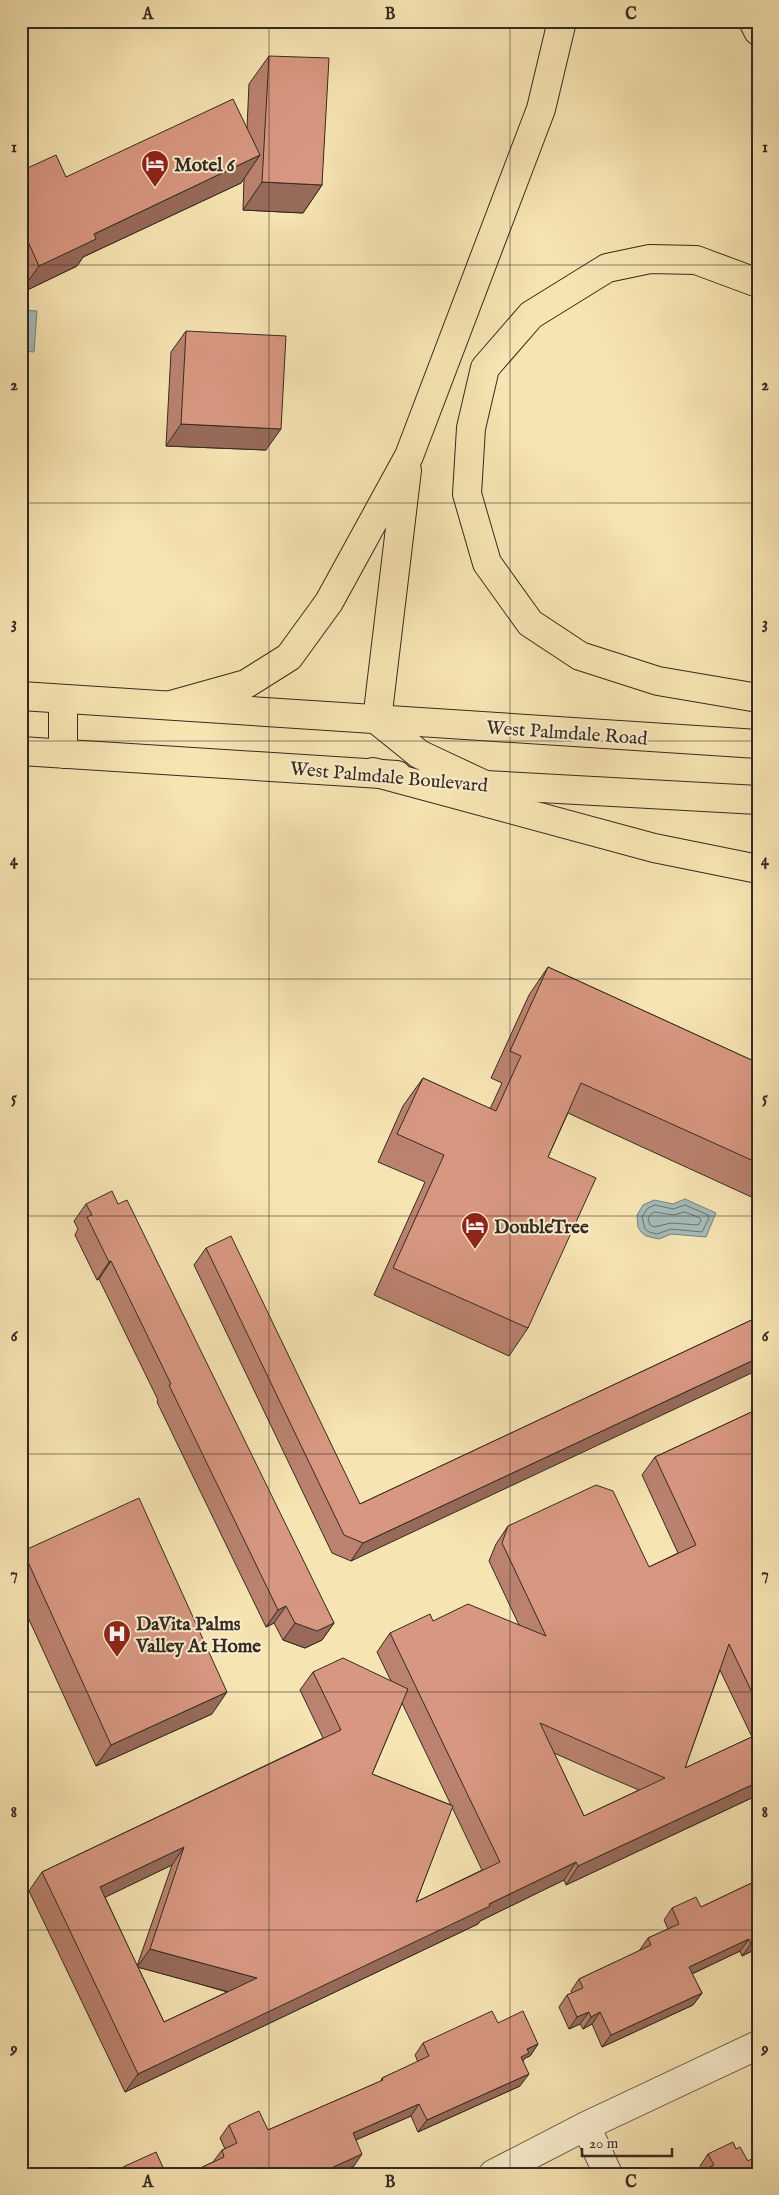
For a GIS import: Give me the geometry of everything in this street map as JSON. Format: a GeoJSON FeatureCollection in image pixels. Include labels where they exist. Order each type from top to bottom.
{"type":"FeatureCollection","features":[{"type":"Feature","properties":{"kind":"main road"},"geometry":{"type":"LineString","coordinates":[[171,705],[246,684],[289,657],[329,602],[409,456],[541,109],[562,21]]}},
{"type":"Feature","properties":{"kind":"main road"},"geometry":{"type":"LineString","coordinates":[[753,21],[758,31]]}},
{"type":"Feature","properties":{"kind":"main road"},"geometry":{"type":"LineString","coordinates":[[758,283],[696,260],[650,259],[607,268],[531,315],[485,368],[471,428],[467,494],[487,563],[530,623],[580,656],[658,681],[758,698]]}},
{"type":"Feature","properties":{"kind":"main road"},"geometry":{"type":"LineString","coordinates":[[377,720],[409,456]]}},
{"type":"Feature","properties":{"kind":"main road"},"geometry":{"type":"LineString","coordinates":[[21,696],[377,720],[419,754],[485,785]]}},
{"type":"Feature","properties":{"kind":"main road"},"geometry":{"type":"LineString","coordinates":[[63,699],[63,754]]}},
{"type":"Feature","properties":{"kind":"main road","name":"West Palmdale Road"},"geometry":{"type":"LineString","coordinates":[[377,720],[758,744]]}},
{"type":"Feature","properties":{"kind":"main road","name":"West Palmdale Boulevard"},"geometry":{"type":"LineString","coordinates":[[21,751],[373,772],[485,785],[758,800]]}},
{"type":"Feature","properties":{"kind":"main road"},"geometry":{"type":"LineString","coordinates":[[373,772],[654,848],[758,869]]}},
{"type":"Feature","properties":{"kind":"street"},"geometry":{"type":"LineString","coordinates":[[492,2174],[586,2126],[758,2045]]}},
{"type":"Feature","properties":{"kind":"street"},"geometry":{"type":"LineString","coordinates":[[586,2126],[608,2174]]}},
{"type":"Feature","properties":{"kind":"water"},"geometry":{"type":"Polygon","coordinates":[[[21,310],[37,311],[34,352],[21,351],[21,310]]]}},
{"type":"Feature","properties":{"kind":"water"},"geometry":{"type":"Polygon","coordinates":[[[685,1199],[716,1213],[706,1237],[671,1234],[659,1239],[646,1236],[641,1232],[638,1227],[637,1215],[643,1205],[654,1200],[673,1204],[685,1199]]]}},
{"type":"Feature","properties":{"kind":"building"},"geometry":{"type":"Polygon","coordinates":[[[269,56],[329,58],[322,185],[262,182],[269,56]]]}},
{"type":"Feature","properties":{"kind":"building"},"geometry":{"type":"Polygon","coordinates":[[[233,99],[260,155],[94,234],[96,239],[39,266],[21,226],[21,171],[56,155],[66,177],[233,99]]]}},
{"type":"Feature","properties":{"kind":"building"},"geometry":{"type":"Polygon","coordinates":[[[186,331],[286,336],[281,429],[181,424],[186,331]]]}},
{"type":"Feature","properties":{"kind":"building"},"geometry":{"type":"Polygon","coordinates":[[[548,967],[758,1063],[758,1163],[581,1083],[548,1157],[596,1178],[528,1328],[393,1268],[444,1155],[397,1134],[423,1078],[496,1111],[521,1056],[510,1051],[548,967]]]}},
{"type":"Feature","properties":{"kind":"building"},"geometry":{"type":"Polygon","coordinates":[[[112,1191],[118,1204],[127,1200],[334,1623],[317,1631],[295,1623],[286,1606],[278,1610],[169,1385],[171,1384],[111,1261],[109,1262],[87,1217],[92,1215],[86,1204],[112,1191]]]}},
{"type":"Feature","properties":{"kind":"building"},"geometry":{"type":"Polygon","coordinates":[[[231,1236],[360,1504],[758,1317],[758,1358],[363,1543],[344,1535],[206,1248],[231,1236]]]}},
{"type":"Feature","properties":{"kind":"building"},"geometry":{"type":"Polygon","coordinates":[[[758,1409],[758,1705],[729,1644],[685,1768],[758,1734],[758,1782],[578,1866],[576,1862],[489,1904],[490,1906],[138,2074],[42,1872],[341,1730],[313,1672],[343,1658],[408,1689],[372,1774],[453,1806],[416,1902],[500,1862],[390,1633],[430,1614],[433,1621],[468,1604],[546,1636],[502,1543],[508,1526],[596,1485],[613,1491],[649,1567],[696,1545],[655,1457],[758,1409]],[[540,1723],[584,1816],[665,1778],[540,1723]],[[184,1847],[100,1887],[164,2022],[257,1978],[150,1949],[184,1847]]]}},
{"type":"Feature","properties":{"kind":"building","name":"DaVita Palms Valley At Home"},"geometry":{"type":"Polygon","coordinates":[[[139,1498],[227,1692],[111,1745],[23,1551],[139,1498]]]}},
{"type":"Feature","properties":{"kind":"building"},"geometry":{"type":"Polygon","coordinates":[[[758,1880],[758,1941],[751,1944],[749,1939],[689,1967],[702,1993],[611,2035],[600,2012],[591,2017],[589,2012],[577,2017],[567,1995],[583,1988],[579,1979],[651,1945],[648,1938],[679,1924],[672,1908],[696,1897],[701,1907],[758,1880]]]}},
{"type":"Feature","properties":{"kind":"building"},"geometry":{"type":"Polygon","coordinates":[[[492,2011],[498,2023],[523,2011],[538,2044],[527,2049],[529,2053],[521,2057],[529,2074],[427,2120],[419,2104],[353,2133],[362,2154],[318,2174],[188,2174],[224,2157],[222,2150],[237,2143],[229,2125],[259,2111],[268,2130],[383,2080],[382,2078],[429,2056],[423,2043],[492,2011]]]}},
{"type":"Feature","properties":{"kind":"building"},"geometry":{"type":"Polygon","coordinates":[[[733,2142],[736,2149],[740,2147],[748,2161],[753,2158],[758,2168],[758,2174],[696,2174],[714,2165],[708,2154],[733,2142]]]}},
{"type":"Feature","properties":{"kind":"building"},"geometry":{"type":"Polygon","coordinates":[[[156,2152],[166,2174],[118,2174],[123,2171],[123,2167],[156,2152]]]}},
{"type":"Feature","properties":{"kind":"place","name":"Motel 6"},"geometry":{"type":"Point","coordinates":[155,188]}},
{"type":"Feature","properties":{"kind":"place","name":"DoubleTree"},"geometry":{"type":"Point","coordinates":[475,1250]}},
{"type":"Feature","properties":{"kind":"place","name":"DaVita Palms Valley At Home"},"geometry":{"type":"Point","coordinates":[117,1658]}}]}
